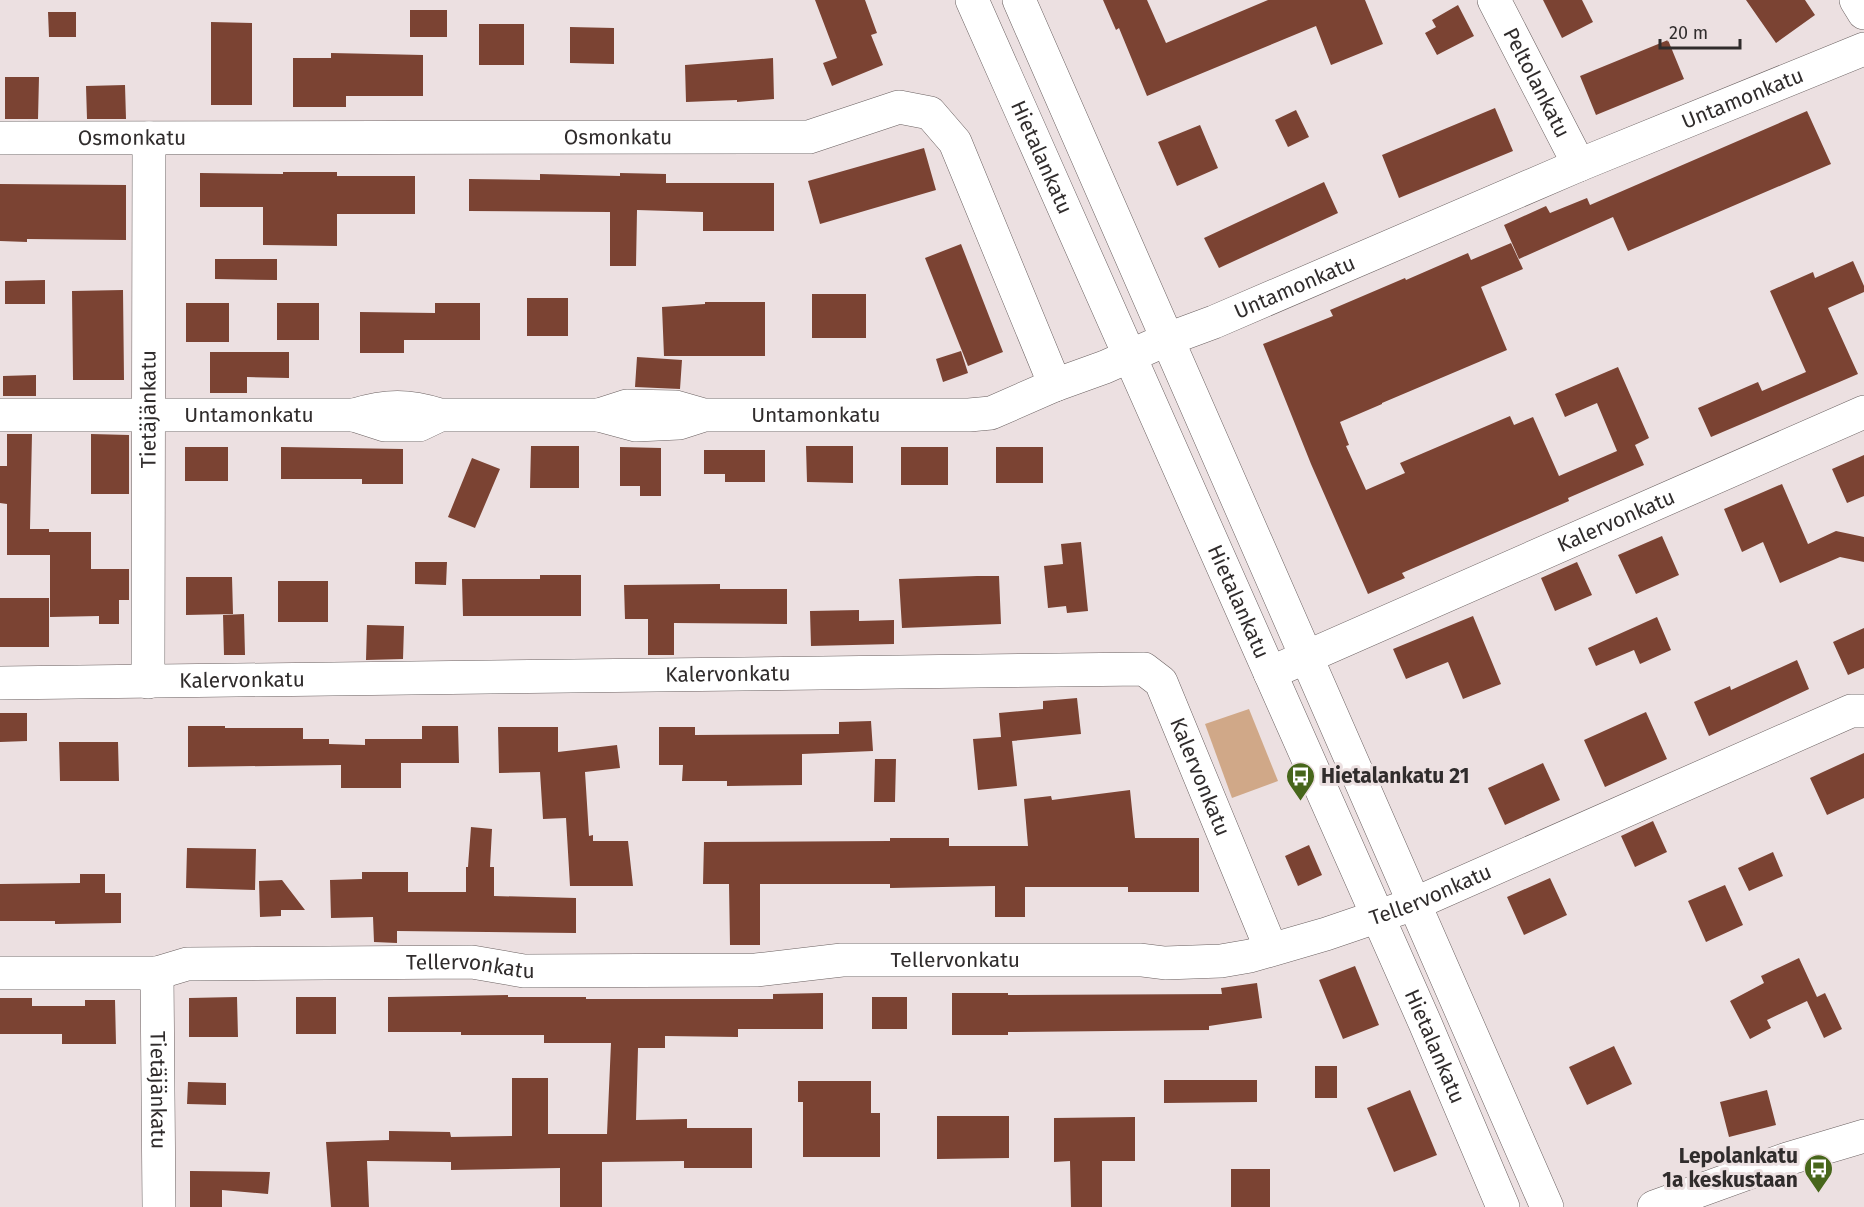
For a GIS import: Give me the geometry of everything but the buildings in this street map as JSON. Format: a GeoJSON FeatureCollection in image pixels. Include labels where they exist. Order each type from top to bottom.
{"type":"FeatureCollection","features":[{"type":"Feature","properties":{"kind":"street","name":"Hietalankatu"},"geometry":{"type":"LineString","coordinates":[[972,0],[1377,916],[1503,1207]]}},
{"type":"Feature","properties":{"kind":"street","name":"Hietalankatu"},"geometry":{"type":"LineString","coordinates":[[1019,0],[1547,1207]]}},
{"type":"Feature","properties":{"kind":"street","name":"Peltolankatu"},"geometry":{"type":"LineString","coordinates":[[1494,0],[1579,165]]}},
{"type":"Feature","properties":{"kind":"street"},"geometry":{"type":"LineString","coordinates":[[1856,0],[1864,13]]}},
{"type":"Feature","properties":{"kind":"street","name":"Untamonkatu"},"geometry":{"type":"LineString","coordinates":[[0,415],[354,415],[379,408],[419,408],[440,415],[599,415],[627,406],[676,408],[704,415],[969,415],[991,413],[1214,322],[1579,165],[1864,49]]}},
{"type":"Feature","properties":{"kind":"street","name":"Osmonkatu"},"geometry":{"type":"LineString","coordinates":[[0,138],[808,137],[899,107],[930,113],[955,142],[1055,385]]}},
{"type":"Feature","properties":{"kind":"street","name":"Tietäjänkatu"},"geometry":{"type":"LineString","coordinates":[[147,682],[149,138]]}},
{"type":"Feature","properties":{"kind":"street","name":"Kalervonkatu"},"geometry":{"type":"LineString","coordinates":[[1270,673],[1864,412]]}},
{"type":"Feature","properties":{"kind":"street","name":"Kalervonkatu"},"geometry":{"type":"LineString","coordinates":[[0,684],[1144,669],[1161,682],[1271,949]]}},
{"type":"Feature","properties":{"kind":"street","name":"Tellervonkatu"},"geometry":{"type":"LineString","coordinates":[[0,973],[157,973],[187,964],[472,963],[536,971],[756,970],[842,960],[1141,960],[1165,963],[1221,961],[1250,956],[1326,934],[1414,904],[1851,711],[1864,711]]}},
{"type":"Feature","properties":{"kind":"street","name":"Tietäjänkatu"},"geometry":{"type":"LineString","coordinates":[[157,973],[159,1207]]}},
{"type":"Feature","properties":{"kind":"street"},"geometry":{"type":"LineString","coordinates":[[1654,1207],[1787,1159],[1864,1136]]}},
{"type":"Feature","properties":{"kind":"shaded area"},"geometry":{"type":"Polygon","coordinates":[[[1249,709],[1278,781],[1232,798],[1205,724],[1249,709]]]}},
{"type":"Feature","properties":{"kind":"place","name":"Hietalankatu 21"},"geometry":{"type":"Point","coordinates":[1300,802]}},
{"type":"Feature","properties":{"kind":"place","name":"Lepolankatu 1a keskustaan"},"geometry":{"type":"Point","coordinates":[1819,1194]}}]}
